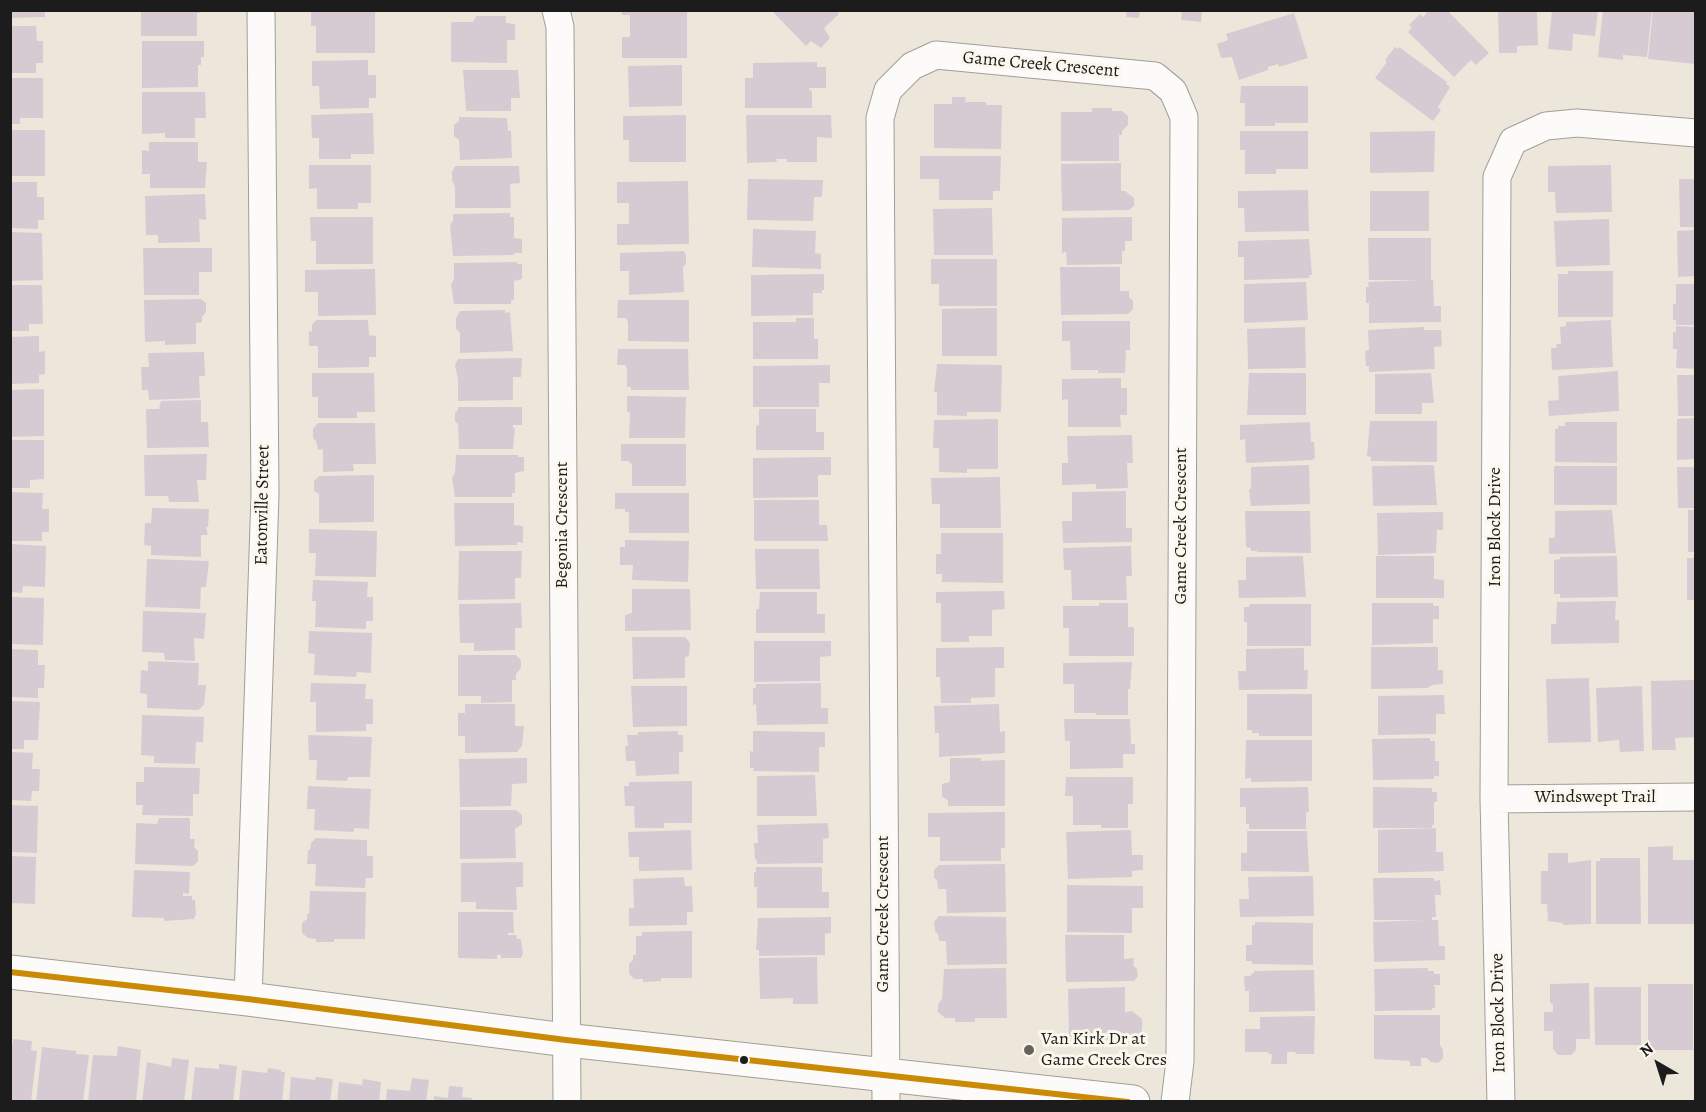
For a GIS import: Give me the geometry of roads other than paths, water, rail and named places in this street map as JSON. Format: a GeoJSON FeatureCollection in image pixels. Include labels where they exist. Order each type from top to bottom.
{"type":"FeatureCollection","features":[{"type":"Feature","properties":{"kind":"street","name":"Eatonville Street"},"geometry":{"type":"LineString","coordinates":[[248,999],[265,495],[261,10]]}},
{"type":"Feature","properties":{"kind":"street","name":"Begonia Crescent"},"geometry":{"type":"LineString","coordinates":[[556,10],[560,39],[567,1101]]}},
{"type":"Feature","properties":{"kind":"street","name":"Game Creek Crescent"},"geometry":{"type":"LineString","coordinates":[[886,1088],[880,118],[888,90],[912,66],[936,55],[1155,76],[1173,91],[1184,117],[1180,1061],[1175,1101]]}},
{"type":"Feature","properties":{"kind":"street","name":"Iron Block Drive"},"geometry":{"type":"LineString","coordinates":[[1501,1101],[1494,799],[1497,177],[1513,141],[1546,126],[1577,123],[1695,133]]}},
{"type":"Feature","properties":{"kind":"street","name":"Windswept Trail"},"geometry":{"type":"LineString","coordinates":[[1494,799],[1695,797]]}},
{"type":"Feature","properties":{"kind":"street"},"geometry":{"type":"LineString","coordinates":[[10,972],[248,999],[566,1040],[886,1088],[1133,1101]]}},
{"type":"Feature","properties":{"kind":"place","name":"Van Kirk Dr at Game Creek Cres"},"geometry":{"type":"Point","coordinates":[1029,1050]}}]}
